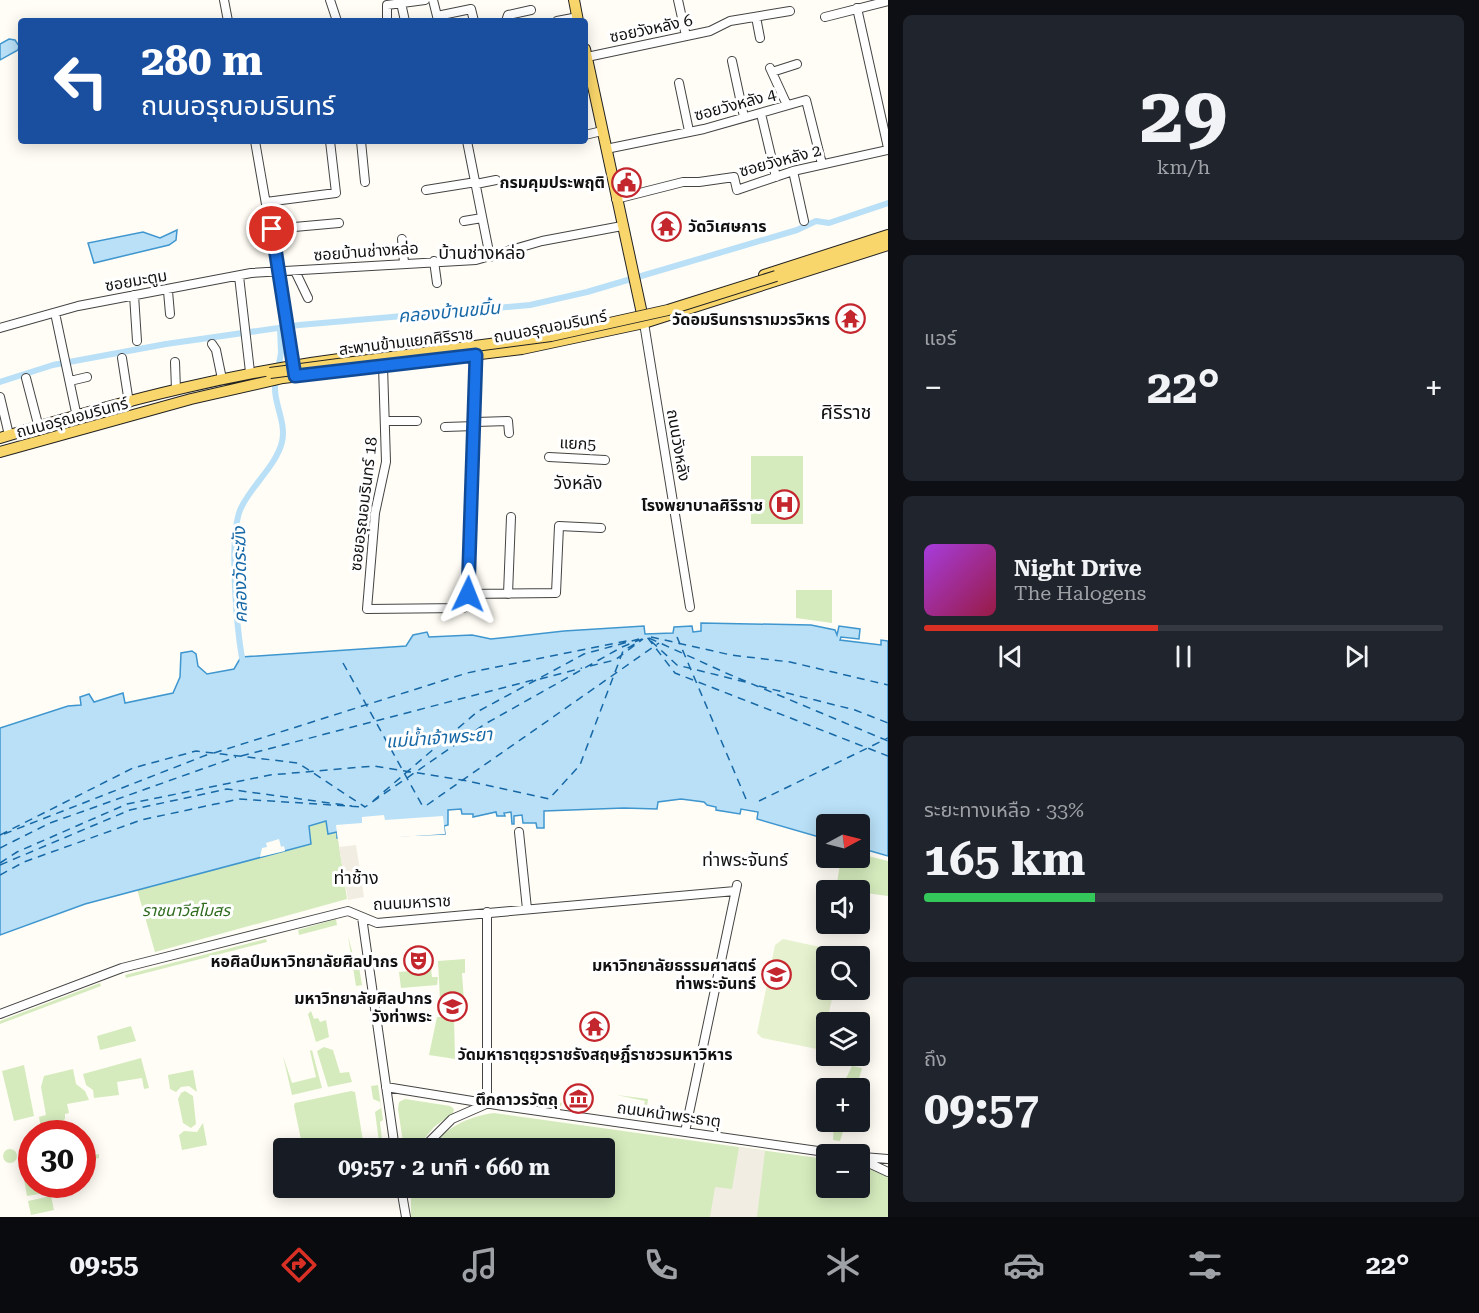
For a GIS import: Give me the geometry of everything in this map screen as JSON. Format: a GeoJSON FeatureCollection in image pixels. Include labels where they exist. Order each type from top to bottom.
{"type":"FeatureCollection","features":[{"type":"Feature","properties":{"kind":"main road"},"geometry":{"type":"LineString","coordinates":[[574,0],[578,18]]}},
{"type":"Feature","properties":{"kind":"main road","name":"ถนนวังหลัง"},"geometry":{"type":"LineString","coordinates":[[588,67],[643,317]]}},
{"type":"Feature","properties":{"kind":"main road"},"geometry":{"type":"LineString","coordinates":[[792,272],[819,253],[888,234]]}},
{"type":"Feature","properties":{"kind":"main road","name":"ถนนอรุณอมรินทร์"},"geometry":{"type":"LineString","coordinates":[[814,265],[888,234]]}},
{"type":"Feature","properties":{"kind":"main road","name":"สะพานข้ามแยกศิริราช"},"geometry":{"type":"LineString","coordinates":[[0,450],[29,437],[220,385],[287,370],[511,344],[619,322],[681,306],[888,240]]}},
{"type":"Feature","properties":{"kind":"main road","name":"ถนนอรุณอมรินทร์"},"geometry":{"type":"LineString","coordinates":[[0,450],[267,381],[536,347],[888,245]]}},
{"type":"Feature","properties":{"kind":"main road"},"geometry":{"type":"LineString","coordinates":[[792,272],[820,273],[888,251]]}},
{"type":"Feature","properties":{"kind":"main road","name":"ถนนอรุณอมรินทร์"},"geometry":{"type":"LineString","coordinates":[[3,439],[176,390],[250,372],[382,353],[540,335],[643,317]]}},
{"type":"Feature","properties":{"kind":"main road"},"geometry":{"type":"LineString","coordinates":[[382,353],[383,366]]}},
{"type":"Feature","properties":{"kind":"main road","name":"สะพานข้ามแยกศิริราช"},"geometry":{"type":"LineString","coordinates":[[3,439],[29,437]]}},
{"type":"Feature","properties":{"kind":"street"},"geometry":{"type":"LineString","coordinates":[[224,0],[227,18]]}},
{"type":"Feature","properties":{"kind":"street"},"geometry":{"type":"LineString","coordinates":[[330,0],[336,18]]}},
{"type":"Feature","properties":{"kind":"street"},"geometry":{"type":"LineString","coordinates":[[386,18],[385,9],[387,5],[425,0]]}},
{"type":"Feature","properties":{"kind":"street"},"geometry":{"type":"LineString","coordinates":[[433,0],[438,18],[471,9],[473,18]]}},
{"type":"Feature","properties":{"kind":"street"},"geometry":{"type":"LineString","coordinates":[[678,0],[686,36]]}},
{"type":"Feature","properties":{"kind":"street"},"geometry":{"type":"LineString","coordinates":[[825,17],[888,1]]}},
{"type":"Feature","properties":{"kind":"street"},"geometry":{"type":"LineString","coordinates":[[401,3],[404,18]]}},
{"type":"Feature","properties":{"kind":"street"},"geometry":{"type":"LineString","coordinates":[[857,8],[888,149]]}},
{"type":"Feature","properties":{"kind":"street"},"geometry":{"type":"LineString","coordinates":[[507,18],[508,15],[531,10]]}},
{"type":"Feature","properties":{"kind":"street","name":"ซอยวังหลัง 6"},"geometry":{"type":"LineString","coordinates":[[588,58],[710,31],[730,21],[790,11]]}},
{"type":"Feature","properties":{"kind":"street"},"geometry":{"type":"LineString","coordinates":[[756,17],[760,38]]}},
{"type":"Feature","properties":{"kind":"street"},"geometry":{"type":"LineString","coordinates":[[732,61],[744,117]]}},
{"type":"Feature","properties":{"kind":"street"},"geometry":{"type":"LineString","coordinates":[[787,105],[771,70],[797,64]]}},
{"type":"Feature","properties":{"kind":"street"},"geometry":{"type":"LineString","coordinates":[[679,83],[689,132]]}},
{"type":"Feature","properties":{"kind":"street","name":"ซอยวังหลัง 4"},"geometry":{"type":"LineString","coordinates":[[606,148],[689,132],[807,101],[822,164]]}},
{"type":"Feature","properties":{"kind":"street"},"geometry":{"type":"LineString","coordinates":[[762,118],[776,177]]}},
{"type":"Feature","properties":{"kind":"street"},"geometry":{"type":"LineString","coordinates":[[588,134],[602,131]]}},
{"type":"Feature","properties":{"kind":"street"},"geometry":{"type":"LineString","coordinates":[[256,144],[288,326],[289,365],[295,376]]}},
{"type":"Feature","properties":{"kind":"street"},"geometry":{"type":"LineString","coordinates":[[266,202],[336,193],[330,144]]}},
{"type":"Feature","properties":{"kind":"street"},"geometry":{"type":"LineString","coordinates":[[361,144],[365,182]]}},
{"type":"Feature","properties":{"kind":"street"},"geometry":{"type":"LineString","coordinates":[[468,144],[490,257]]}},
{"type":"Feature","properties":{"kind":"street","name":"ซอยวังหลัง 2"},"geometry":{"type":"LineString","coordinates":[[616,199],[682,182],[734,177],[737,190],[793,171],[888,149]]}},
{"type":"Feature","properties":{"kind":"street"},"geometry":{"type":"LineString","coordinates":[[793,171],[804,221]]}},
{"type":"Feature","properties":{"kind":"street"},"geometry":{"type":"LineString","coordinates":[[426,190],[496,180]]}},
{"type":"Feature","properties":{"kind":"street"},"geometry":{"type":"LineString","coordinates":[[464,221],[482,218]]}},
{"type":"Feature","properties":{"kind":"street"},"geometry":{"type":"LineString","coordinates":[[272,229],[339,223]]}},
{"type":"Feature","properties":{"kind":"street","name":"ซอยบ้านช่างหล่อ"},"geometry":{"type":"LineString","coordinates":[[279,271],[476,260],[542,241],[622,226]]}},
{"type":"Feature","properties":{"kind":"street"},"geometry":{"type":"LineString","coordinates":[[402,239],[404,263]]}},
{"type":"Feature","properties":{"kind":"street"},"geometry":{"type":"LineString","coordinates":[[434,261],[437,283]]}},
{"type":"Feature","properties":{"kind":"street","name":"ซอยมะตูม"},"geometry":{"type":"LineString","coordinates":[[0,328],[134,295],[279,271]]}},
{"type":"Feature","properties":{"kind":"street"},"geometry":{"type":"LineString","coordinates":[[295,271],[308,298]]}},
{"type":"Feature","properties":{"kind":"street"},"geometry":{"type":"LineString","coordinates":[[239,276],[250,372]]}},
{"type":"Feature","properties":{"kind":"street"},"geometry":{"type":"LineString","coordinates":[[168,291],[170,314]]}},
{"type":"Feature","properties":{"kind":"street"},"geometry":{"type":"LineString","coordinates":[[134,295],[137,341]]}},
{"type":"Feature","properties":{"kind":"street"},"geometry":{"type":"LineString","coordinates":[[54,313],[77,417]]}},
{"type":"Feature","properties":{"kind":"street","name":"ถนนวังหลัง"},"geometry":{"type":"LineString","coordinates":[[643,317],[690,607]]}},
{"type":"Feature","properties":{"kind":"street"},"geometry":{"type":"LineString","coordinates":[[212,344],[216,350],[222,379]]}},
{"type":"Feature","properties":{"kind":"street"},"geometry":{"type":"LineString","coordinates":[[476,355],[468,594],[556,593],[559,526],[601,528]]}},
{"type":"Feature","properties":{"kind":"street"},"geometry":{"type":"LineString","coordinates":[[122,358],[129,403]]}},
{"type":"Feature","properties":{"kind":"street"},"geometry":{"type":"LineString","coordinates":[[175,362],[176,390]]}},
{"type":"Feature","properties":{"kind":"street","name":"ซอยอรุณอมรินทร์ 18"},"geometry":{"type":"LineString","coordinates":[[383,366],[386,462],[375,513],[367,609],[466,607],[468,594]]}},
{"type":"Feature","properties":{"kind":"street"},"geometry":{"type":"LineString","coordinates":[[70,381],[87,377]]}},
{"type":"Feature","properties":{"kind":"street"},"geometry":{"type":"LineString","coordinates":[[26,378],[39,428]]}},
{"type":"Feature","properties":{"kind":"street"},"geometry":{"type":"LineString","coordinates":[[0,397],[3,439]]}},
{"type":"Feature","properties":{"kind":"street"},"geometry":{"type":"LineString","coordinates":[[386,421],[417,421]]}},
{"type":"Feature","properties":{"kind":"street"},"geometry":{"type":"LineString","coordinates":[[445,427],[508,421],[509,433]]}},
{"type":"Feature","properties":{"kind":"street","name":"แยก5"},"geometry":{"type":"LineString","coordinates":[[549,457],[605,460]]}},
{"type":"Feature","properties":{"kind":"street"},"geometry":{"type":"LineString","coordinates":[[508,594],[511,517]]}},
{"type":"Feature","properties":{"kind":"street"},"geometry":{"type":"LineString","coordinates":[[519,832],[527,909]]}},
{"type":"Feature","properties":{"kind":"street","name":"ถนนมหาราช"},"geometry":{"type":"LineString","coordinates":[[0,1014],[122,968],[339,913],[352,911],[377,922],[736,888],[685,1132]]}},
{"type":"Feature","properties":{"kind":"street"},"geometry":{"type":"LineString","coordinates":[[433,1138],[452,1119],[487,1104],[487,912]]}},
{"type":"Feature","properties":{"kind":"street"},"geometry":{"type":"LineString","coordinates":[[362,917],[394,1138]]}},
{"type":"Feature","properties":{"kind":"street","name":"ถนนหน้าพระธาตุ"},"geometry":{"type":"LineString","coordinates":[[386,1087],[487,1104],[816,1151]]}},
{"type":"Feature","properties":{"kind":"street"},"geometry":{"type":"LineString","coordinates":[[870,1158],[888,1159]]}},
{"type":"Feature","properties":{"kind":"street"},"geometry":{"type":"LineString","coordinates":[[870,1163],[888,1172]]}},
{"type":"Feature","properties":{"kind":"street"},"geometry":{"type":"LineString","coordinates":[[403,1198],[406,1217]]}},
{"type":"Feature","properties":{"kind":"green space"},"geometry":{"type":"Polygon","coordinates":[[[751,456],[803,456],[803,524],[751,524],[751,456]]]}},
{"type":"Feature","properties":{"kind":"green space"},"geometry":{"type":"Polygon","coordinates":[[[796,590],[832,590],[832,623],[796,618],[796,590]]]}},
{"type":"Feature","properties":{"kind":"green space","name":"ราชนาวีสโมสร"},"geometry":{"type":"Polygon","coordinates":[[[327,821],[337,832],[347,899],[155,952],[137,889],[311,844],[309,826],[327,821]]]}},
{"type":"Feature","properties":{"kind":"green space"},"geometry":{"type":"Polygon","coordinates":[[[870,856],[888,861],[888,896],[870,894],[870,880],[837,880],[839,868],[870,868],[870,856]]]}},
{"type":"Feature","properties":{"kind":"green space"},"geometry":{"type":"Polygon","coordinates":[[[336,919],[337,925],[299,935],[298,930],[336,919]]]}},
{"type":"Feature","properties":{"kind":"green space"},"geometry":{"type":"Polygon","coordinates":[[[348,936],[353,955],[357,955],[362,985],[356,986],[348,936]]]}},
{"type":"Feature","properties":{"kind":"green space"},"geometry":{"type":"Polygon","coordinates":[[[266,939],[267,942],[126,978],[125,975],[266,939]]]}},
{"type":"Feature","properties":{"kind":"green space"},"geometry":{"type":"Polygon","coordinates":[[[783,939],[816,946],[816,1000],[832,1000],[829,1012],[816,1012],[816,1049],[762,1038],[757,1033],[775,945],[783,939]]]}},
{"type":"Feature","properties":{"kind":"green space"},"geometry":{"type":"Polygon","coordinates":[[[465,959],[465,973],[462,973],[464,1001],[440,1000],[438,961],[465,959]]]}},
{"type":"Feature","properties":{"kind":"green space"},"geometry":{"type":"Polygon","coordinates":[[[431,969],[432,977],[438,977],[437,985],[401,988],[399,972],[431,969]]]}},
{"type":"Feature","properties":{"kind":"green space"},"geometry":{"type":"Polygon","coordinates":[[[100,983],[101,986],[0,1024],[0,1021],[100,983]]]}},
{"type":"Feature","properties":{"kind":"green space"},"geometry":{"type":"Polygon","coordinates":[[[311,1011],[314,1019],[318,1018],[320,1022],[326,1020],[329,1037],[316,1042],[308,1014],[311,1011]]]}},
{"type":"Feature","properties":{"kind":"green space"},"geometry":{"type":"Polygon","coordinates":[[[437,1017],[454,1017],[455,1059],[429,1055],[437,1017]]]}},
{"type":"Feature","properties":{"kind":"green space"},"geometry":{"type":"Polygon","coordinates":[[[131,1026],[136,1041],[100,1050],[97,1036],[131,1026]]]}},
{"type":"Feature","properties":{"kind":"green space"},"geometry":{"type":"Polygon","coordinates":[[[324,1047],[333,1050],[340,1073],[349,1072],[352,1082],[328,1087],[317,1051],[324,1047]]]}},
{"type":"Feature","properties":{"kind":"green space"},"geometry":{"type":"Polygon","coordinates":[[[312,1050],[322,1088],[292,1095],[283,1056],[292,1083],[316,1077],[310,1051],[312,1050]]]}},
{"type":"Feature","properties":{"kind":"green space"},"geometry":{"type":"Polygon","coordinates":[[[141,1058],[149,1088],[144,1089],[142,1078],[117,1082],[119,1095],[94,1098],[93,1090],[86,1085],[83,1074],[141,1058]]]}},
{"type":"Feature","properties":{"kind":"green space"},"geometry":{"type":"Polygon","coordinates":[[[24,1065],[34,1116],[14,1121],[2,1071],[24,1065]]]}},
{"type":"Feature","properties":{"kind":"green space"},"geometry":{"type":"Polygon","coordinates":[[[852,1066],[862,1068],[859,1078],[846,1078],[852,1066]]]}},
{"type":"Feature","properties":{"kind":"green space"},"geometry":{"type":"Polygon","coordinates":[[[73,1069],[76,1084],[85,1091],[89,1100],[67,1104],[69,1113],[65,1114],[64,1120],[40,1120],[39,1117],[46,1115],[41,1087],[44,1076],[73,1069]]]}},
{"type":"Feature","properties":{"kind":"green space"},"geometry":{"type":"Polygon","coordinates":[[[193,1070],[197,1092],[189,1086],[181,1087],[176,1092],[170,1089],[168,1075],[193,1070]]]}},
{"type":"Feature","properties":{"kind":"green space"},"geometry":{"type":"Polygon","coordinates":[[[378,1085],[383,1120],[380,1122],[382,1138],[379,1138],[375,1112],[381,1108],[380,1102],[373,1099],[371,1086],[378,1085]]]}},
{"type":"Feature","properties":{"kind":"green space"},"geometry":{"type":"Polygon","coordinates":[[[185,1091],[193,1096],[196,1124],[191,1128],[183,1123],[178,1099],[185,1091]]]}},
{"type":"Feature","properties":{"kind":"green space"},"geometry":{"type":"Polygon","coordinates":[[[355,1092],[363,1138],[301,1138],[295,1103],[355,1092]]]}},
{"type":"Feature","properties":{"kind":"green space"},"geometry":{"type":"Polygon","coordinates":[[[489,1094],[562,1103],[561,1106],[495,1098],[489,1094]]]}},
{"type":"Feature","properties":{"kind":"green space"},"geometry":{"type":"Polygon","coordinates":[[[617,1095],[648,1099],[645,1119],[616,1115],[617,1111],[642,1115],[645,1101],[617,1095]]]}},
{"type":"Feature","properties":{"kind":"green space"},"geometry":{"type":"Polygon","coordinates":[[[405,1099],[450,1106],[454,1109],[453,1113],[434,1127],[425,1138],[402,1138],[399,1102],[405,1099]]]}},
{"type":"Feature","properties":{"kind":"green space"},"geometry":{"type":"Polygon","coordinates":[[[494,1113],[816,1158],[816,1198],[870,1198],[870,1169],[888,1177],[888,1217],[411,1217],[411,1198],[615,1198],[615,1138],[439,1138],[449,1129],[474,1117],[494,1113]]]}},
{"type":"Feature","properties":{"kind":"green space"},"geometry":{"type":"Polygon","coordinates":[[[203,1123],[207,1145],[182,1150],[179,1135],[184,1131],[197,1132],[203,1123]]]}},
{"type":"Feature","properties":{"kind":"green space"},"geometry":{"type":"Polygon","coordinates":[[[833,1132],[843,1132],[840,1141],[833,1140],[833,1132]]]}},
{"type":"Feature","properties":{"kind":"green space"},"geometry":{"type":"Polygon","coordinates":[[[10,1149],[15,1151],[17,1156],[15,1161],[10,1163],[5,1161],[3,1156],[5,1151],[10,1149]]]}},
{"type":"Feature","properties":{"kind":"green space"},"geometry":{"type":"Polygon","coordinates":[[[51,1198],[54,1210],[31,1215],[28,1201],[51,1198]]]}},
{"type":"Feature","properties":{"kind":"shaded area"},"geometry":{"type":"Polygon","coordinates":[[[356,845],[364,897],[348,900],[339,847],[356,845]]]}},
{"type":"Feature","properties":{"kind":"shaded area"},"geometry":{"type":"Polygon","coordinates":[[[739,1147],[765,1151],[757,1217],[710,1217],[715,1187],[732,1189],[739,1147]]]}},
{"type":"Feature","properties":{"kind":"water"},"geometry":{"type":"Polygon","coordinates":[[[9,39],[15,40],[18,50],[0,60],[0,44],[9,39]]]}},
{"type":"Feature","properties":{"kind":"water"},"geometry":{"type":"Polygon","coordinates":[[[177,230],[176,240],[169,245],[94,263],[88,243],[143,232],[160,238],[177,230]]]}},
{"type":"Feature","properties":{"kind":"water","name":"แม่น้ำเจ้าพระยา"},"geometry":{"type":"Polygon","coordinates":[[[701,623],[811,625],[835,630],[837,635],[839,626],[860,629],[859,639],[841,637],[840,640],[881,645],[881,640],[888,641],[888,856],[870,851],[870,814],[816,814],[816,836],[757,819],[758,812],[741,809],[740,814],[716,810],[716,807],[704,802],[681,799],[658,802],[657,809],[544,811],[544,828],[537,828],[536,823],[523,823],[522,815],[514,816],[514,824],[512,824],[511,812],[504,813],[505,816],[497,816],[496,812],[473,817],[473,814],[462,814],[461,809],[448,810],[448,825],[444,826],[445,834],[337,838],[337,832],[328,834],[326,821],[309,826],[311,844],[85,904],[0,935],[0,728],[68,706],[81,705],[80,697],[89,694],[94,702],[123,693],[125,703],[173,693],[180,677],[181,653],[192,651],[196,654],[198,666],[207,674],[234,669],[241,657],[406,646],[413,635],[427,632],[429,637],[472,635],[491,639],[644,626],[645,634],[673,633],[674,627],[692,626],[693,632],[701,631],[701,623]]]}},
{"type":"Feature","properties":{"kind":"pier","name":"ท่าช้าง"},"geometry":{"type":"Polygon","coordinates":[[[384,815],[385,820],[443,816],[445,834],[338,841],[336,825],[362,823],[362,817],[384,815]]]}},
{"type":"Feature","properties":{"kind":"pier"},"geometry":{"type":"Polygon","coordinates":[[[279,839],[285,851],[260,857],[262,848],[267,847],[266,843],[279,839]]]}},
{"type":"Feature","properties":{"kind":"waterway","name":"คลองบ้านขมิ้น"},"geometry":{"type":"LineString","coordinates":[[0,382],[53,365],[166,344],[299,325],[530,305],[587,292],[797,230],[816,221],[829,223],[888,203]]}},
{"type":"Feature","properties":{"kind":"waterway","name":"คลองวัดระฆัง"},"geometry":{"type":"LineString","coordinates":[[278,369],[281,353],[280,328]]}},
{"type":"Feature","properties":{"kind":"waterway","name":"คลองวัดระฆัง"},"geometry":{"type":"LineString","coordinates":[[243,663],[238,630],[234,561],[237,521],[245,500],[269,468],[282,442],[276,379]]}},
{"type":"Feature","properties":{"kind":"ferry route"},"geometry":{"type":"LineString","coordinates":[[0,835],[133,768],[196,751],[298,763],[365,807],[485,724],[622,647],[647,637],[675,673],[888,756]]}},
{"type":"Feature","properties":{"kind":"ferry route"},"geometry":{"type":"LineString","coordinates":[[651,637],[731,655],[790,662],[888,685]]}},
{"type":"Feature","properties":{"kind":"ferry route"},"geometry":{"type":"LineString","coordinates":[[677,637],[746,799]]}},
{"type":"Feature","properties":{"kind":"ferry route"},"geometry":{"type":"LineString","coordinates":[[649,638],[888,741]]}},
{"type":"Feature","properties":{"kind":"ferry route"},"geometry":{"type":"LineString","coordinates":[[373,801],[477,712],[584,654],[639,639]]}},
{"type":"Feature","properties":{"kind":"ferry route"},"geometry":{"type":"LineString","coordinates":[[590,666],[615,660],[643,639]]}},
{"type":"Feature","properties":{"kind":"ferry route"},"geometry":{"type":"LineString","coordinates":[[214,753],[467,673],[631,640]]}},
{"type":"Feature","properties":{"kind":"ferry route"},"geometry":{"type":"LineString","coordinates":[[651,641],[677,665],[749,683]]}},
{"type":"Feature","properties":{"kind":"ferry route"},"geometry":{"type":"LineString","coordinates":[[0,863],[17,852],[127,804],[270,775],[374,766],[468,781],[549,799],[580,765],[623,651],[638,642]]}},
{"type":"Feature","properties":{"kind":"ferry route"},"geometry":{"type":"LineString","coordinates":[[427,805],[659,643]]}},
{"type":"Feature","properties":{"kind":"ferry route"},"geometry":{"type":"LineString","coordinates":[[343,663],[422,805]]}},
{"type":"Feature","properties":{"kind":"ferry route"},"geometry":{"type":"LineString","coordinates":[[540,679],[582,668]]}},
{"type":"Feature","properties":{"kind":"ferry route"},"geometry":{"type":"LineString","coordinates":[[241,756],[533,680]]}},
{"type":"Feature","properties":{"kind":"ferry route"},"geometry":{"type":"LineString","coordinates":[[759,686],[855,710],[888,723]]}},
{"type":"Feature","properties":{"kind":"ferry route"},"geometry":{"type":"LineString","coordinates":[[759,801],[888,738]]}},
{"type":"Feature","properties":{"kind":"ferry route"},"geometry":{"type":"LineString","coordinates":[[4,834],[209,754]]}},
{"type":"Feature","properties":{"kind":"ferry route"},"geometry":{"type":"LineString","coordinates":[[0,848],[50,823],[236,757]]}},
{"type":"Feature","properties":{"kind":"ferry route"},"geometry":{"type":"LineString","coordinates":[[0,865],[130,810],[227,789],[352,806]]}},
{"type":"Feature","properties":{"kind":"ferry route"},"geometry":{"type":"LineString","coordinates":[[0,875],[24,862],[141,820],[239,799],[364,807]]}},
{"type":"Feature","properties":{"kind":"place","name":"กรมคุมประพฤติ"},"geometry":{"type":"Point","coordinates":[626,182]}},
{"type":"Feature","properties":{"kind":"place","name":"วัดวิเศษการ"},"geometry":{"type":"Point","coordinates":[667,226]}},
{"type":"Feature","properties":{"kind":"place","name":"วัดอมรินทรารามวรวิหาร"},"geometry":{"type":"Point","coordinates":[851,319]}},
{"type":"Feature","properties":{"kind":"place","name":"โรงพยาบาลศิริราช"},"geometry":{"type":"Point","coordinates":[784,505]}},
{"type":"Feature","properties":{"kind":"place","name":"หอศิลป์มหาวิทยาลัยศิลปากร"},"geometry":{"type":"Point","coordinates":[419,961]}},
{"type":"Feature","properties":{"kind":"place","name":"มหาวิทยาลัยธรรมศาสตร์ ท่าพระจันทร์"},"geometry":{"type":"Point","coordinates":[777,974]}},
{"type":"Feature","properties":{"kind":"place","name":"มหาวิทยาลัยศิลปากร วังท่าพระ"},"geometry":{"type":"Point","coordinates":[453,1007]}},
{"type":"Feature","properties":{"kind":"place","name":"วัดมหาธาตุยุวราชรังสฤษฎิ์ราชวรมหาวิหาร"},"geometry":{"type":"Point","coordinates":[595,1026]}},
{"type":"Feature","properties":{"kind":"place","name":"ตึกถาวรวัตถุ"},"geometry":{"type":"Point","coordinates":[579,1099]}},
{"type":"Feature","properties":{"kind":"district","name":"บ้านช่างหล่อ"},"geometry":{"type":"Point","coordinates":[482,253]}},
{"type":"Feature","properties":{"kind":"district","name":"ศิริราช"},"geometry":{"type":"Point","coordinates":[846,412]}},
{"type":"Feature","properties":{"kind":"district","name":"วังหลัง"},"geometry":{"type":"Point","coordinates":[578,483]}},
{"type":"Feature","properties":{"kind":"district","name":"ท่าพระจันทร์"},"geometry":{"type":"Point","coordinates":[745,860]}},
{"type":"Feature","properties":{"kind":"district","name":"ท่าช้าง"},"geometry":{"type":"Point","coordinates":[356,878]}},
{"type":"Feature","properties":{"kind":"route"},"geometry":{"type":"LineString","coordinates":[[272,229],[295,376],[476,355],[476,422],[468,594]]}}]}
